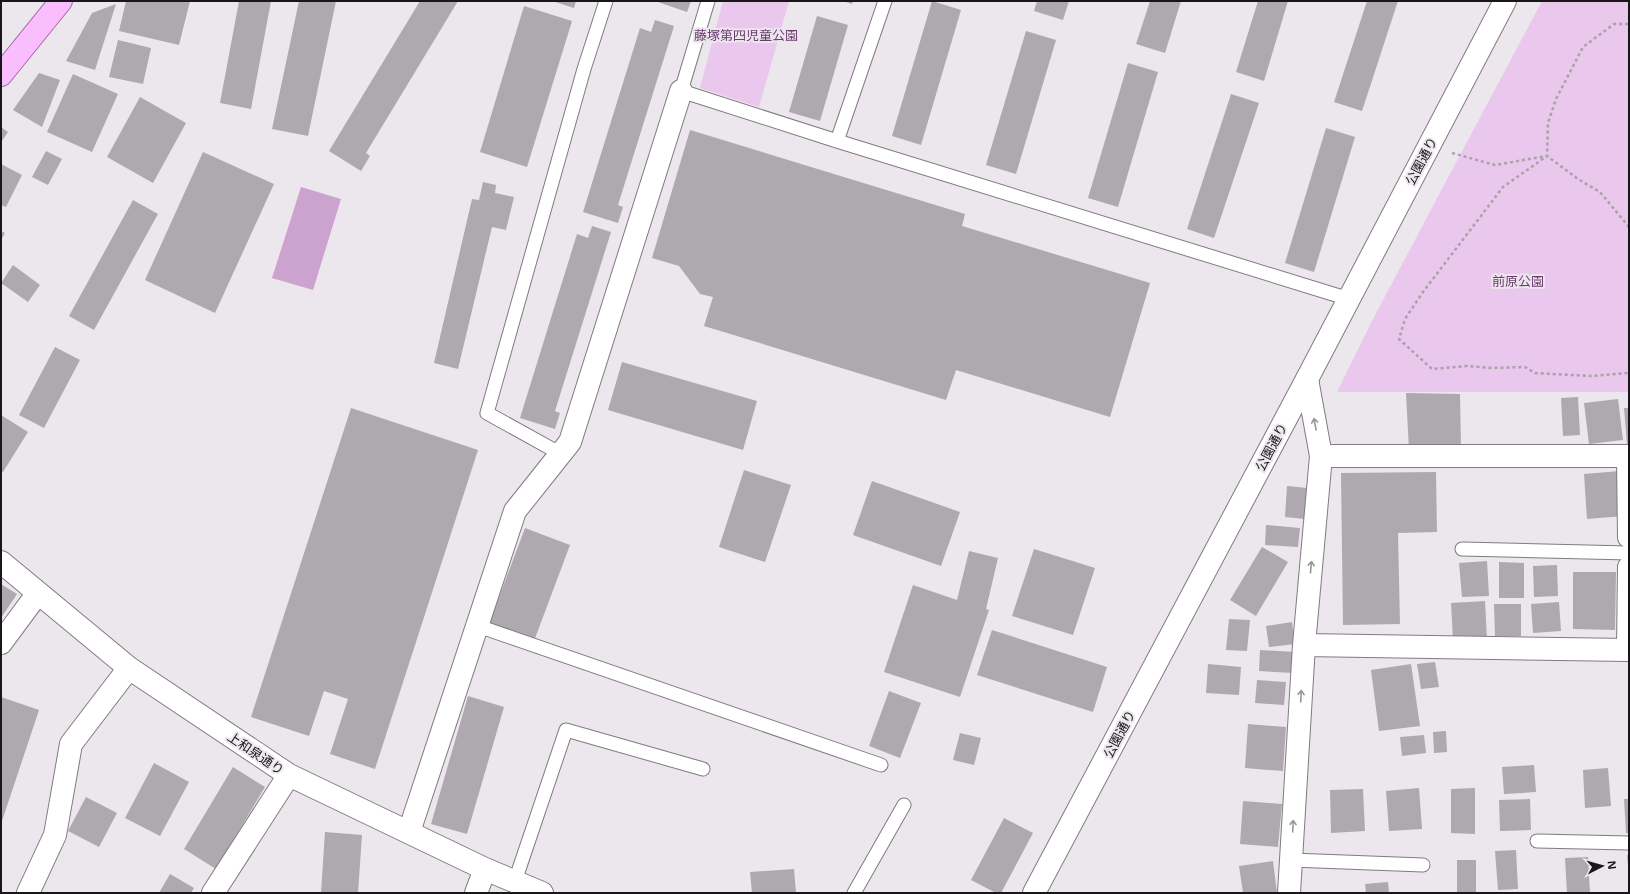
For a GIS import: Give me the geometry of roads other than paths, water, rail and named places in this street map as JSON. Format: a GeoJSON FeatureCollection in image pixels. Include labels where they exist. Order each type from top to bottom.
{"type":"FeatureCollection","features":[{"type":"Feature","properties":{"kind":"main road"},"geometry":{"type":"LineString","coordinates":[[1,75],[61,1]]}},
{"type":"Feature","properties":{"kind":"street","name":"公園通り"},"geometry":{"type":"LineString","coordinates":[[1034,893],[1307,379],[1505,1]]}},
{"type":"Feature","properties":{"kind":"street"},"geometry":{"type":"LineString","coordinates":[[409,832],[515,511],[562,454],[570,442],[681,91]]}},
{"type":"Feature","properties":{"kind":"street"},"geometry":{"type":"LineString","coordinates":[[1289,893],[1304,645],[1321,456],[1307,379]]}},
{"type":"Feature","properties":{"kind":"street"},"geometry":{"type":"LineString","coordinates":[[1321,456],[1628,456],[1629,537]]}},
{"type":"Feature","properties":{"kind":"street","name":"上和泉通り"},"geometry":{"type":"LineString","coordinates":[[1,562],[129,668],[289,775],[485,869],[542,893]]}},
{"type":"Feature","properties":{"kind":"street"},"geometry":{"type":"LineString","coordinates":[[1304,645],[1628,650],[1629,567]]}},
{"type":"Feature","properties":{"kind":"street"},"geometry":{"type":"LineString","coordinates":[[1,643],[38,593]]}},
{"type":"Feature","properties":{"kind":"street"},"geometry":{"type":"LineString","coordinates":[[28,893],[55,835],[70,744],[129,668]]}},
{"type":"Feature","properties":{"kind":"street"},"geometry":{"type":"LineString","coordinates":[[213,893],[289,775]]}},
{"type":"Feature","properties":{"kind":"street"},"geometry":{"type":"LineString","coordinates":[[476,893],[485,869]]}},
{"type":"Feature","properties":{"kind":"lane"},"geometry":{"type":"LineString","coordinates":[[562,454],[486,413],[584,69],[606,1]]}},
{"type":"Feature","properties":{"kind":"lane"},"geometry":{"type":"LineString","coordinates":[[708,1],[681,91],[837,141],[1349,299]]}},
{"type":"Feature","properties":{"kind":"lane"},"geometry":{"type":"LineString","coordinates":[[837,141],[885,1]]}},
{"type":"Feature","properties":{"kind":"lane"},"geometry":{"type":"LineString","coordinates":[[1462,549],[1629,553]]}},
{"type":"Feature","properties":{"kind":"lane"},"geometry":{"type":"LineString","coordinates":[[478,626],[881,765]]}},
{"type":"Feature","properties":{"kind":"lane"},"geometry":{"type":"LineString","coordinates":[[515,881],[566,730],[703,769]]}},
{"type":"Feature","properties":{"kind":"lane"},"geometry":{"type":"LineString","coordinates":[[854,893],[904,805]]}},
{"type":"Feature","properties":{"kind":"lane"},"geometry":{"type":"LineString","coordinates":[[1537,841],[1629,843]]}},
{"type":"Feature","properties":{"kind":"lane"},"geometry":{"type":"LineString","coordinates":[[1291,860],[1423,865]]}},
{"type":"Feature","properties":{"kind":"park label","name":"藤塚第四児童公園"},"geometry":{"type":"Point","coordinates":[746,35]}},
{"type":"Feature","properties":{"kind":"park label","name":"前原公園"},"geometry":{"type":"Point","coordinates":[1518,281]}}]}
